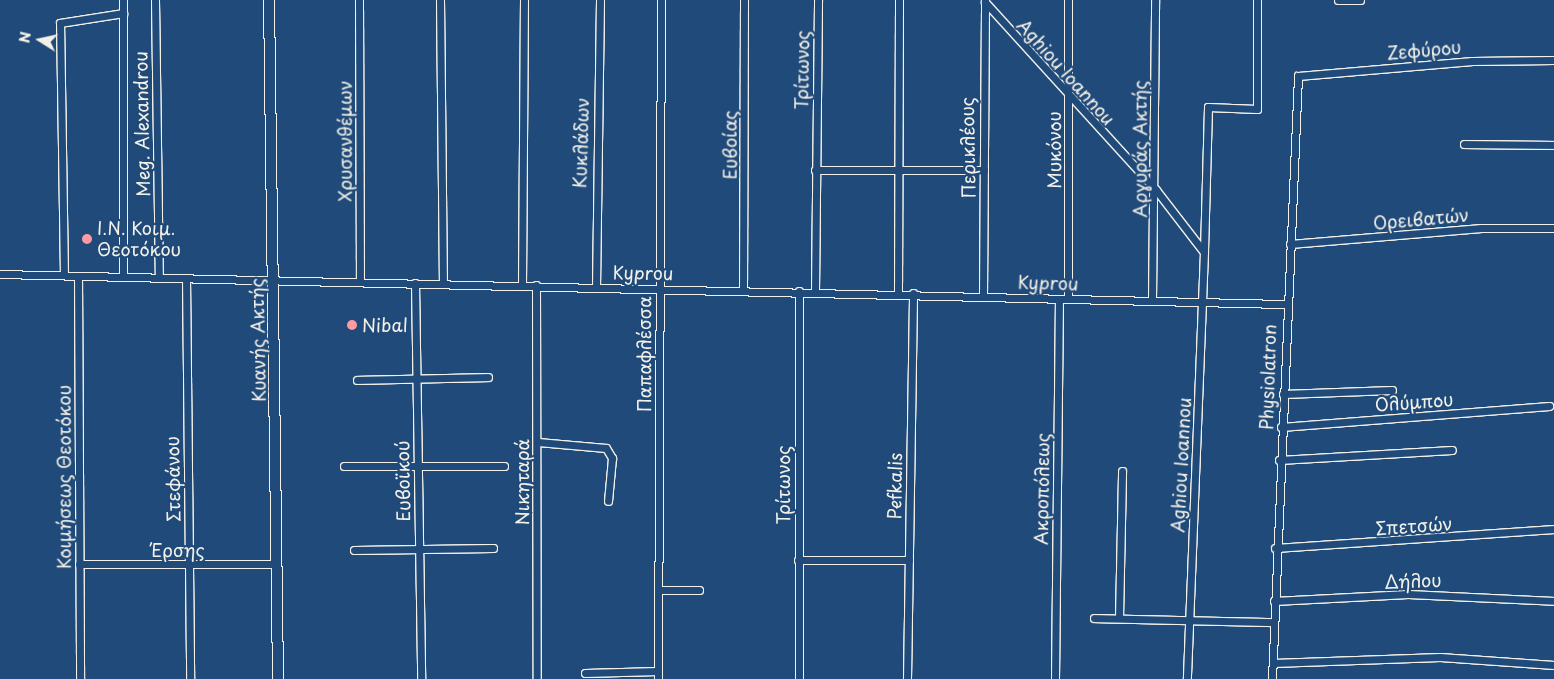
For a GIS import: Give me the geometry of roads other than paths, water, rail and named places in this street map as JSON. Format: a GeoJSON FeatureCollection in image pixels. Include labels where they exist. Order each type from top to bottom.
{"type":"FeatureCollection","features":[{"type":"Feature","properties":{"kind":"street"},"geometry":{"type":"LineString","coordinates":[[123,0],[123,276]]}},
{"type":"Feature","properties":{"kind":"street","name":"Meg. Alexandrou"},"geometry":{"type":"LineString","coordinates":[[155,0],[159,277]]}},
{"type":"Feature","properties":{"kind":"street","name":"Κυανής Ακτής"},"geometry":{"type":"LineString","coordinates":[[269,0],[278,679]]}},
{"type":"Feature","properties":{"kind":"street","name":"Χρυσανθέμων"},"geometry":{"type":"LineString","coordinates":[[359,0],[360,282]]}},
{"type":"Feature","properties":{"kind":"street"},"geometry":{"type":"LineString","coordinates":[[440,0],[443,283]]}},
{"type":"Feature","properties":{"kind":"street"},"geometry":{"type":"LineString","coordinates":[[522,285],[524,0]]}},
{"type":"Feature","properties":{"kind":"street","name":"Κυκλάδων"},"geometry":{"type":"LineString","coordinates":[[596,286],[600,0]]}},
{"type":"Feature","properties":{"kind":"street","name":"Παπαφλέσσα"},"geometry":{"type":"LineString","coordinates":[[658,679],[661,0]]}},
{"type":"Feature","properties":{"kind":"street","name":"Ευβοίας"},"geometry":{"type":"LineString","coordinates":[[743,290],[744,0]]}},
{"type":"Feature","properties":{"kind":"street","name":"Τρίτωνος"},"geometry":{"type":"LineString","coordinates":[[815,291],[818,0]]}},
{"type":"Feature","properties":{"kind":"street"},"geometry":{"type":"LineString","coordinates":[[898,293],[900,170],[899,0]]}},
{"type":"Feature","properties":{"kind":"street","name":"Μυκόνου"},"geometry":{"type":"LineString","coordinates":[[1068,0],[1068,299]]}},
{"type":"Feature","properties":{"kind":"street","name":"Αργυράς Ακτής"},"geometry":{"type":"LineString","coordinates":[[1152,299],[1156,190],[1155,0]]}},
{"type":"Feature","properties":{"kind":"street","name":"Aghiou Ioannou"},"geometry":{"type":"LineString","coordinates":[[1187,679],[1203,299],[1208,107],[1257,109],[1257,0]]}},
{"type":"Feature","properties":{"kind":"street"},"geometry":{"type":"LineString","coordinates":[[1338,0],[1360,0]]}},
{"type":"Feature","properties":{"kind":"street","name":"Aghiou Ioannou"},"geometry":{"type":"LineString","coordinates":[[985,1],[1069,99],[1156,190],[1204,252]]}},
{"type":"Feature","properties":{"kind":"street","name":"Περικλέους"},"geometry":{"type":"LineString","coordinates":[[983,295],[985,1]]}},
{"type":"Feature","properties":{"kind":"street"},"geometry":{"type":"LineString","coordinates":[[64,275],[60,23],[122,13]]}},
{"type":"Feature","properties":{"kind":"street","name":"Ζεφύρου"},"geometry":{"type":"LineString","coordinates":[[1298,76],[1472,61],[1554,60]]}},
{"type":"Feature","properties":{"kind":"street","name":"Physiolatron"},"geometry":{"type":"LineString","coordinates":[[1272,679],[1275,548],[1283,394],[1285,304],[1290,244],[1298,76]]}},
{"type":"Feature","properties":{"kind":"street"},"geometry":{"type":"LineString","coordinates":[[1464,144],[1554,146]]}},
{"type":"Feature","properties":{"kind":"street"},"geometry":{"type":"LineString","coordinates":[[815,170],[984,170]]}},
{"type":"Feature","properties":{"kind":"street","name":"Ορειβατών"},"geometry":{"type":"LineString","coordinates":[[1290,244],[1481,228],[1554,228]]}},
{"type":"Feature","properties":{"kind":"street","name":"Kyprou"},"geometry":{"type":"LineString","coordinates":[[0,274],[913,293],[1058,299],[1203,299],[1285,304]]}},
{"type":"Feature","properties":{"kind":"street","name":"Κοιμήσεως Θεοτόκου"},"geometry":{"type":"LineString","coordinates":[[78,276],[80,679]]}},
{"type":"Feature","properties":{"kind":"street","name":"Στεφάνου"},"geometry":{"type":"LineString","coordinates":[[186,278],[190,679]]}},
{"type":"Feature","properties":{"kind":"street","name":"Ευβοϊκού"},"geometry":{"type":"LineString","coordinates":[[416,283],[421,679]]}},
{"type":"Feature","properties":{"kind":"street","name":"Νικηταρά"},"geometry":{"type":"LineString","coordinates":[[536,285],[538,442],[537,679]]}},
{"type":"Feature","properties":{"kind":"street","name":"Τρίτωνος"},"geometry":{"type":"LineString","coordinates":[[799,291],[799,679]]}},
{"type":"Feature","properties":{"kind":"street","name":"Pefkalis"},"geometry":{"type":"LineString","coordinates":[[907,679],[913,293]]}},
{"type":"Feature","properties":{"kind":"street","name":"Ακροπόλεως"},"geometry":{"type":"LineString","coordinates":[[1054,679],[1058,299]]}},
{"type":"Feature","properties":{"kind":"street"},"geometry":{"type":"LineString","coordinates":[[357,380],[488,377]]}},
{"type":"Feature","properties":{"kind":"street"},"geometry":{"type":"LineString","coordinates":[[1283,394],[1392,390]]}},
{"type":"Feature","properties":{"kind":"street","name":"Ολύμπου"},"geometry":{"type":"LineString","coordinates":[[1281,427],[1549,406]]}},
{"type":"Feature","properties":{"kind":"street"},"geometry":{"type":"LineString","coordinates":[[538,442],[606,448],[612,458],[608,502]]}},
{"type":"Feature","properties":{"kind":"street"},"geometry":{"type":"LineString","coordinates":[[1279,460],[1452,450]]}},
{"type":"Feature","properties":{"kind":"street"},"geometry":{"type":"LineString","coordinates":[[344,466],[504,466]]}},
{"type":"Feature","properties":{"kind":"street"},"geometry":{"type":"LineString","coordinates":[[1119,618],[1122,471]]}},
{"type":"Feature","properties":{"kind":"street","name":"Σπετσών"},"geometry":{"type":"LineString","coordinates":[[1275,548],[1554,529]]}},
{"type":"Feature","properties":{"kind":"street"},"geometry":{"type":"LineString","coordinates":[[354,550],[493,548]]}},
{"type":"Feature","properties":{"kind":"street"},"geometry":{"type":"LineString","coordinates":[[798,560],[909,560]]}},
{"type":"Feature","properties":{"kind":"street","name":"Έρσης"},"geometry":{"type":"LineString","coordinates":[[79,564],[189,566],[276,564]]}},
{"type":"Feature","properties":{"kind":"street"},"geometry":{"type":"LineString","coordinates":[[659,590],[699,590]]}},
{"type":"Feature","properties":{"kind":"street","name":"Δήλου"},"geometry":{"type":"LineString","coordinates":[[1274,601],[1408,594],[1554,601]]}},
{"type":"Feature","properties":{"kind":"street"},"geometry":{"type":"LineString","coordinates":[[1094,618],[1274,622]]}},
{"type":"Feature","properties":{"kind":"street"},"geometry":{"type":"LineString","coordinates":[[1273,663],[1440,657],[1554,665]]}},
{"type":"Feature","properties":{"kind":"street"},"geometry":{"type":"LineString","coordinates":[[585,673],[658,671]]}},
{"type":"Feature","properties":{"kind":"place","name":"Ι.Ν. Κοιμ. Θεοτόκου"},"geometry":{"type":"Point","coordinates":[87,239]}},
{"type":"Feature","properties":{"kind":"place","name":"Nibal"},"geometry":{"type":"Point","coordinates":[352,325]}}]}
